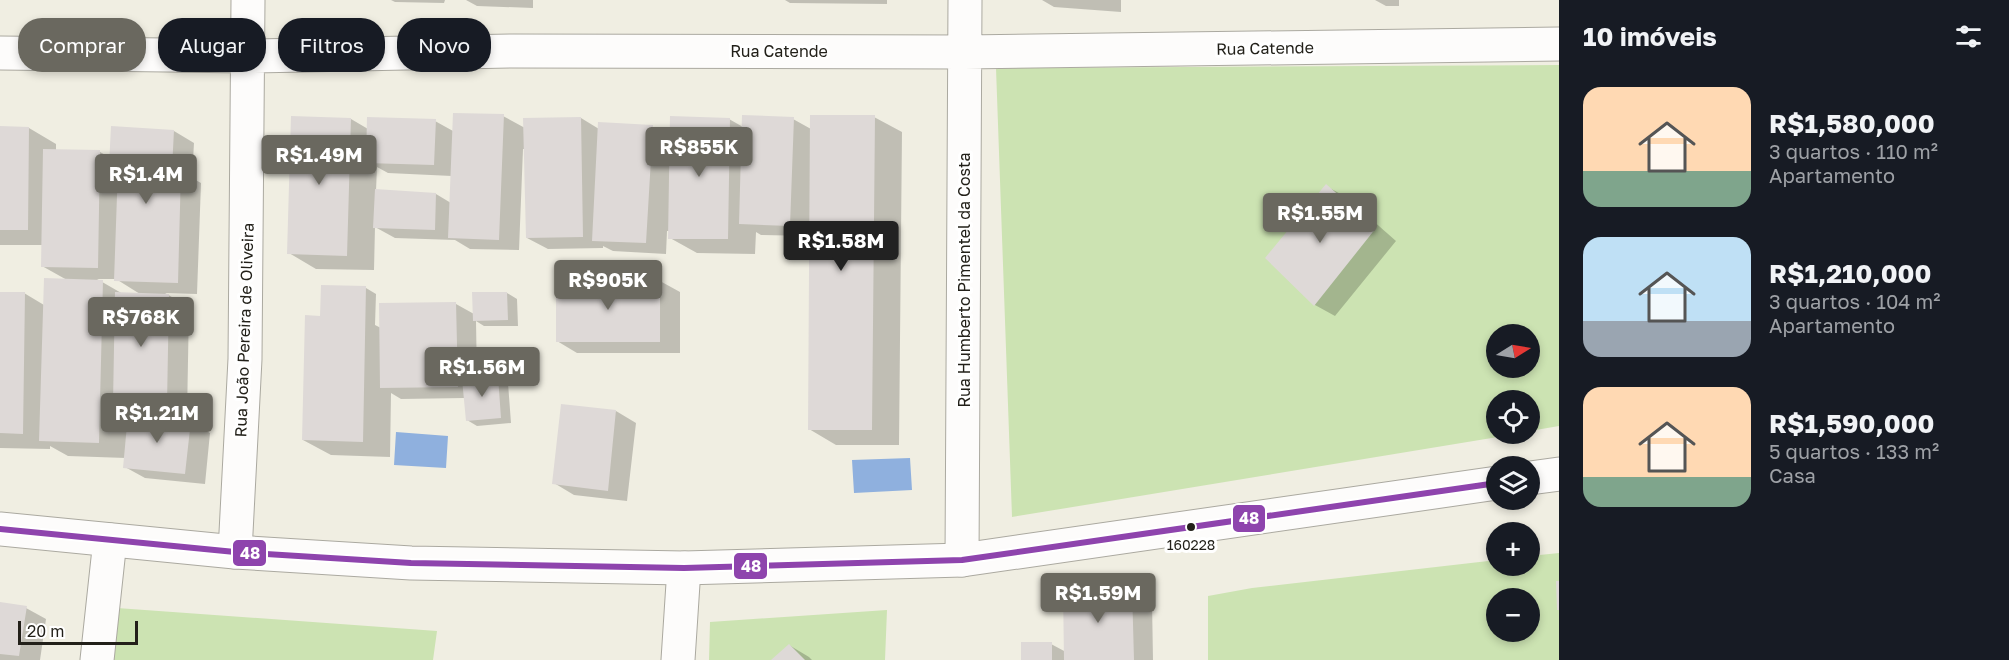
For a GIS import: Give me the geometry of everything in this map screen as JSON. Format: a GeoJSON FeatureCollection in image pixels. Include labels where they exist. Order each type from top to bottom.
{"type":"FeatureCollection","features":[{"type":"Feature","properties":{"kind":"street","name":"Rua João Pereira de Oliveira"},"geometry":{"type":"LineString","coordinates":[[249,0],[249,18]]}},
{"type":"Feature","properties":{"kind":"street","name":"Rua Humberto Pimentel da Costa"},"geometry":{"type":"LineString","coordinates":[[962,560],[965,0]]}},
{"type":"Feature","properties":{"kind":"street","name":"Rua Catende"},"geometry":{"type":"LineString","coordinates":[[266,56],[511,51],[965,52],[1559,44]]}},
{"type":"Feature","properties":{"kind":"street","name":"Rua Catende"},"geometry":{"type":"LineString","coordinates":[[0,53],[158,55]]}},
{"type":"Feature","properties":{"kind":"street","name":"Rua João Pereira de Oliveira"},"geometry":{"type":"LineString","coordinates":[[235,552],[245,359],[249,72]]}},
{"type":"Feature","properties":{"kind":"street"},"geometry":{"type":"LineString","coordinates":[[1540,477],[1559,474]]}},
{"type":"Feature","properties":{"kind":"street"},"geometry":{"type":"LineString","coordinates":[[0,529],[235,552],[411,563],[684,568],[962,560],[1486,485]]}},
{"type":"Feature","properties":{"kind":"street"},"geometry":{"type":"LineString","coordinates":[[97,660],[110,540]]}},
{"type":"Feature","properties":{"kind":"street"},"geometry":{"type":"LineString","coordinates":[[678,660],[684,568]]}},
{"type":"Feature","properties":{"kind":"green space"},"geometry":{"type":"Polygon","coordinates":[[[1559,65],[1559,426],[1540,429],[1540,390],[1486,390],[1486,439],[1012,517],[996,68],[1559,65]]]}},
{"type":"Feature","properties":{"kind":"green space"},"geometry":{"type":"Polygon","coordinates":[[[1559,553],[1559,660],[1208,660],[1208,596],[1252,588],[1486,561],[1486,576],[1540,576],[1540,555],[1559,553]]]}},
{"type":"Feature","properties":{"kind":"green space"},"geometry":{"type":"Polygon","coordinates":[[[117,608],[437,631],[433,660],[112,660],[117,608]]]}},
{"type":"Feature","properties":{"kind":"green space"},"geometry":{"type":"Polygon","coordinates":[[[887,610],[885,660],[709,660],[710,622],[887,610]]]}},
{"type":"Feature","properties":{"kind":"water"},"geometry":{"type":"Polygon","coordinates":[[[396,432],[448,436],[446,468],[394,465],[396,432]]]}},
{"type":"Feature","properties":{"kind":"water"},"geometry":{"type":"Polygon","coordinates":[[[910,458],[912,490],[854,493],[852,460],[910,458]]]}},
{"type":"Feature","properties":{"kind":"building"},"geometry":{"type":"Polygon","coordinates":[[[453,113],[504,114],[499,240],[448,238],[453,113]]]}},
{"type":"Feature","properties":{"kind":"building"},"geometry":{"type":"Polygon","coordinates":[[[742,115],[794,117],[790,226],[739,224],[742,115]]]}},
{"type":"Feature","properties":{"kind":"building"},"geometry":{"type":"Polygon","coordinates":[[[810,115],[875,115],[872,430],[808,430],[810,115]]]}},
{"type":"Feature","properties":{"kind":"building"},"geometry":{"type":"Polygon","coordinates":[[[291,116],[351,118],[347,256],[287,254],[291,116]]]}},
{"type":"Feature","properties":{"kind":"building"},"geometry":{"type":"Polygon","coordinates":[[[670,116],[730,118],[728,239],[668,239],[670,116]]]}},
{"type":"Feature","properties":{"kind":"building"},"geometry":{"type":"Polygon","coordinates":[[[367,117],[436,119],[434,165],[366,163],[367,117]]]}},
{"type":"Feature","properties":{"kind":"building"},"geometry":{"type":"Polygon","coordinates":[[[581,117],[583,237],[526,238],[523,118],[581,117]]]}},
{"type":"Feature","properties":{"kind":"building"},"geometry":{"type":"Polygon","coordinates":[[[598,122],[653,125],[646,243],[592,241],[598,122]]]}},
{"type":"Feature","properties":{"kind":"building"},"geometry":{"type":"Polygon","coordinates":[[[0,126],[29,127],[28,230],[0,230],[0,126]]]}},
{"type":"Feature","properties":{"kind":"building"},"geometry":{"type":"Polygon","coordinates":[[[111,126],[174,130],[172,169],[181,170],[178,283],[114,281],[118,167],[129,167],[109,166],[111,126]]]}},
{"type":"Feature","properties":{"kind":"building"},"geometry":{"type":"Polygon","coordinates":[[[43,149],[100,150],[98,268],[41,267],[43,149]]]}},
{"type":"Feature","properties":{"kind":"building"},"geometry":{"type":"Polygon","coordinates":[[[1326,184],[1376,228],[1314,306],[1265,258],[1326,184]]]}},
{"type":"Feature","properties":{"kind":"building"},"geometry":{"type":"Polygon","coordinates":[[[375,189],[436,193],[435,230],[373,228],[375,189]]]}},
{"type":"Feature","properties":{"kind":"building"},"geometry":{"type":"Polygon","coordinates":[[[44,278],[103,280],[99,443],[39,441],[44,278]]]}},
{"type":"Feature","properties":{"kind":"building"},"geometry":{"type":"Polygon","coordinates":[[[556,279],[660,279],[660,342],[556,342],[556,279]]]}},
{"type":"Feature","properties":{"kind":"building"},"geometry":{"type":"Polygon","coordinates":[[[321,285],[366,286],[363,442],[302,440],[305,315],[320,316],[321,285]]]}},
{"type":"Feature","properties":{"kind":"building"},"geometry":{"type":"Polygon","coordinates":[[[0,292],[25,292],[23,434],[0,433],[0,292]]]}},
{"type":"Feature","properties":{"kind":"building"},"geometry":{"type":"Polygon","coordinates":[[[115,292],[169,294],[167,404],[113,403],[115,292]]]}},
{"type":"Feature","properties":{"kind":"building"},"geometry":{"type":"Polygon","coordinates":[[[472,292],[507,292],[508,320],[473,321],[472,292]]]}},
{"type":"Feature","properties":{"kind":"building"},"geometry":{"type":"Polygon","coordinates":[[[456,302],[458,387],[380,388],[379,303],[456,302]]]}},
{"type":"Feature","properties":{"kind":"building"},"geometry":{"type":"Polygon","coordinates":[[[498,376],[501,418],[466,421],[462,379],[498,376]]]}},
{"type":"Feature","properties":{"kind":"building"},"geometry":{"type":"Polygon","coordinates":[[[561,404],[616,410],[608,491],[552,484],[561,404]]]}},
{"type":"Feature","properties":{"kind":"building"},"geometry":{"type":"Polygon","coordinates":[[[128,414],[191,420],[185,474],[123,468],[128,414]]]}},
{"type":"Feature","properties":{"kind":"building"},"geometry":{"type":"Polygon","coordinates":[[[1556,581],[1559,581],[1559,610],[1557,610],[1556,581]]]}},
{"type":"Feature","properties":{"kind":"building"},"geometry":{"type":"Polygon","coordinates":[[[1132,588],[1134,660],[1064,660],[1063,589],[1132,588]]]}},
{"type":"Feature","properties":{"kind":"building"},"geometry":{"type":"Polygon","coordinates":[[[0,602],[27,606],[19,656],[0,654],[0,602]]]}},
{"type":"Feature","properties":{"kind":"building"},"geometry":{"type":"Polygon","coordinates":[[[1021,642],[1052,642],[1052,660],[1021,660],[1021,642]]]}},
{"type":"Feature","properties":{"kind":"building"},"geometry":{"type":"Polygon","coordinates":[[[789,644],[805,660],[771,660],[789,644]]]}},
{"type":"Feature","properties":{"kind":"transit line","name":"48"},"geometry":{"type":"LineString","coordinates":[[0,529],[235,552],[411,563],[684,568],[962,560],[1486,485]]}},
{"type":"Feature","properties":{"kind":"place","name":"160228"},"geometry":{"type":"Point","coordinates":[1191,527]}}]}
